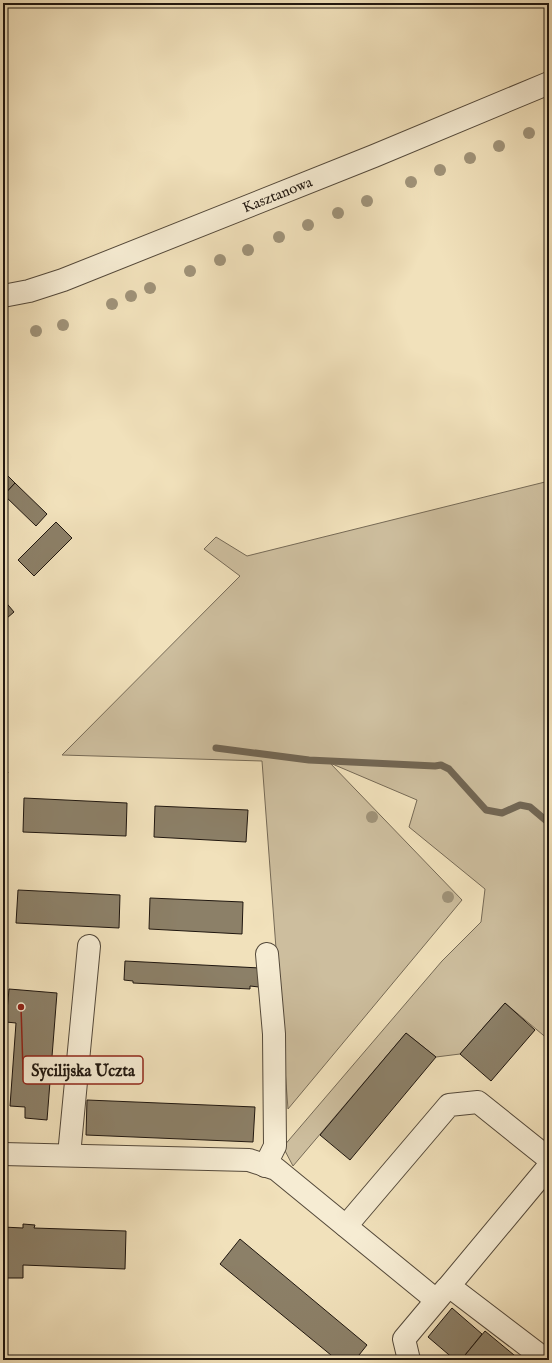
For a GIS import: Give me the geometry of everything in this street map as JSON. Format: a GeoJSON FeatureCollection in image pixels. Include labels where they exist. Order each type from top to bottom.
{"type":"FeatureCollection","features":[{"type":"Feature","properties":{"kind":"street","name":"Kasztanowa"},"geometry":{"type":"LineString","coordinates":[[3,296],[29,291],[63,280],[374,156],[549,83]]}},
{"type":"Feature","properties":{"kind":"street"},"geometry":{"type":"LineString","coordinates":[[69,1155],[89,946]]}},
{"type":"Feature","properties":{"kind":"street"},"geometry":{"type":"LineString","coordinates":[[265,1166],[276,1146],[274,1034],[267,954]]}},
{"type":"Feature","properties":{"kind":"street"},"geometry":{"type":"LineString","coordinates":[[346,1226],[449,1105],[478,1102],[549,1159]]}},
{"type":"Feature","properties":{"kind":"street"},"geometry":{"type":"LineString","coordinates":[[3,1154],[249,1160],[276,1169],[346,1226],[442,1293],[546,1360]]}},
{"type":"Feature","properties":{"kind":"street"},"geometry":{"type":"LineString","coordinates":[[409,1360],[404,1339],[549,1166]]}},
{"type":"Feature","properties":{"kind":"shaded area"},"geometry":{"type":"Polygon","coordinates":[[[549,481],[549,1040],[505,1003],[460,1054],[436,1057],[406,1033],[293,1166],[283,1147],[442,961],[481,922],[485,889],[409,827],[417,800],[330,763],[462,900],[288,1109],[262,761],[62,755],[240,576],[204,549],[216,537],[247,556],[549,481]]]}},
{"type":"Feature","properties":{"kind":"building"},"geometry":{"type":"Polygon","coordinates":[[[3,471],[15,483],[3,496],[3,471]]]}},
{"type":"Feature","properties":{"kind":"building"},"geometry":{"type":"Polygon","coordinates":[[[15,483],[47,514],[36,526],[4,495],[15,483]]]}},
{"type":"Feature","properties":{"kind":"building"},"geometry":{"type":"Polygon","coordinates":[[[56,522],[72,538],[34,576],[18,560],[56,522]]]}},
{"type":"Feature","properties":{"kind":"building"},"geometry":{"type":"Polygon","coordinates":[[[3,599],[14,612],[7,618],[3,613],[3,599]]]}},
{"type":"Feature","properties":{"kind":"building"},"geometry":{"type":"Polygon","coordinates":[[[3,762],[8,773],[3,775],[3,762]]]}},
{"type":"Feature","properties":{"kind":"building"},"geometry":{"type":"Polygon","coordinates":[[[24,798],[127,803],[126,836],[23,832],[24,798]]]}},
{"type":"Feature","properties":{"kind":"building"},"geometry":{"type":"Polygon","coordinates":[[[155,806],[248,810],[246,842],[154,837],[155,806]]]}},
{"type":"Feature","properties":{"kind":"building"},"geometry":{"type":"Polygon","coordinates":[[[18,890],[120,895],[119,928],[16,923],[18,890]]]}},
{"type":"Feature","properties":{"kind":"building"},"geometry":{"type":"Polygon","coordinates":[[[150,898],[243,902],[242,934],[149,929],[150,898]]]}},
{"type":"Feature","properties":{"kind":"building"},"geometry":{"type":"Polygon","coordinates":[[[125,961],[260,968],[259,987],[250,986],[250,989],[133,983],[133,981],[124,980],[125,961]]]}},
{"type":"Feature","properties":{"kind":"building"},"geometry":{"type":"Polygon","coordinates":[[[9,989],[57,993],[47,1120],[25,1118],[25,1107],[10,1106],[16,1023],[6,1022],[9,989]]]}},
{"type":"Feature","properties":{"kind":"building"},"geometry":{"type":"Polygon","coordinates":[[[505,1003],[535,1030],[491,1081],[460,1054],[505,1003]]]}},
{"type":"Feature","properties":{"kind":"building"},"geometry":{"type":"Polygon","coordinates":[[[406,1033],[436,1057],[350,1160],[320,1135],[406,1033]]]}},
{"type":"Feature","properties":{"kind":"building"},"geometry":{"type":"Polygon","coordinates":[[[87,1100],[255,1107],[253,1142],[86,1135],[87,1100]]]}},
{"type":"Feature","properties":{"kind":"building"},"geometry":{"type":"Polygon","coordinates":[[[23,1224],[35,1225],[34,1228],[126,1231],[125,1269],[23,1265],[23,1278],[3,1278],[3,1227],[23,1228],[23,1224]]]}},
{"type":"Feature","properties":{"kind":"building"},"geometry":{"type":"Polygon","coordinates":[[[240,1239],[367,1345],[355,1360],[337,1360],[220,1264],[240,1239]]]}},
{"type":"Feature","properties":{"kind":"building"},"geometry":{"type":"Polygon","coordinates":[[[452,1308],[482,1334],[461,1360],[455,1360],[428,1337],[452,1308]]]}},
{"type":"Feature","properties":{"kind":"building"},"geometry":{"type":"Polygon","coordinates":[[[485,1331],[520,1360],[461,1360],[485,1331]]]}},
{"type":"Feature","properties":{"kind":"waterway"},"geometry":{"type":"LineString","coordinates":[[216,748],[309,760],[435,766],[441,765],[449,769],[486,810],[502,813],[520,805],[530,807],[549,823]]}},
{"type":"Feature","properties":{"kind":"place","name":"Sycilijska Uczta"},"geometry":{"type":"Point","coordinates":[21,1007]}}]}
